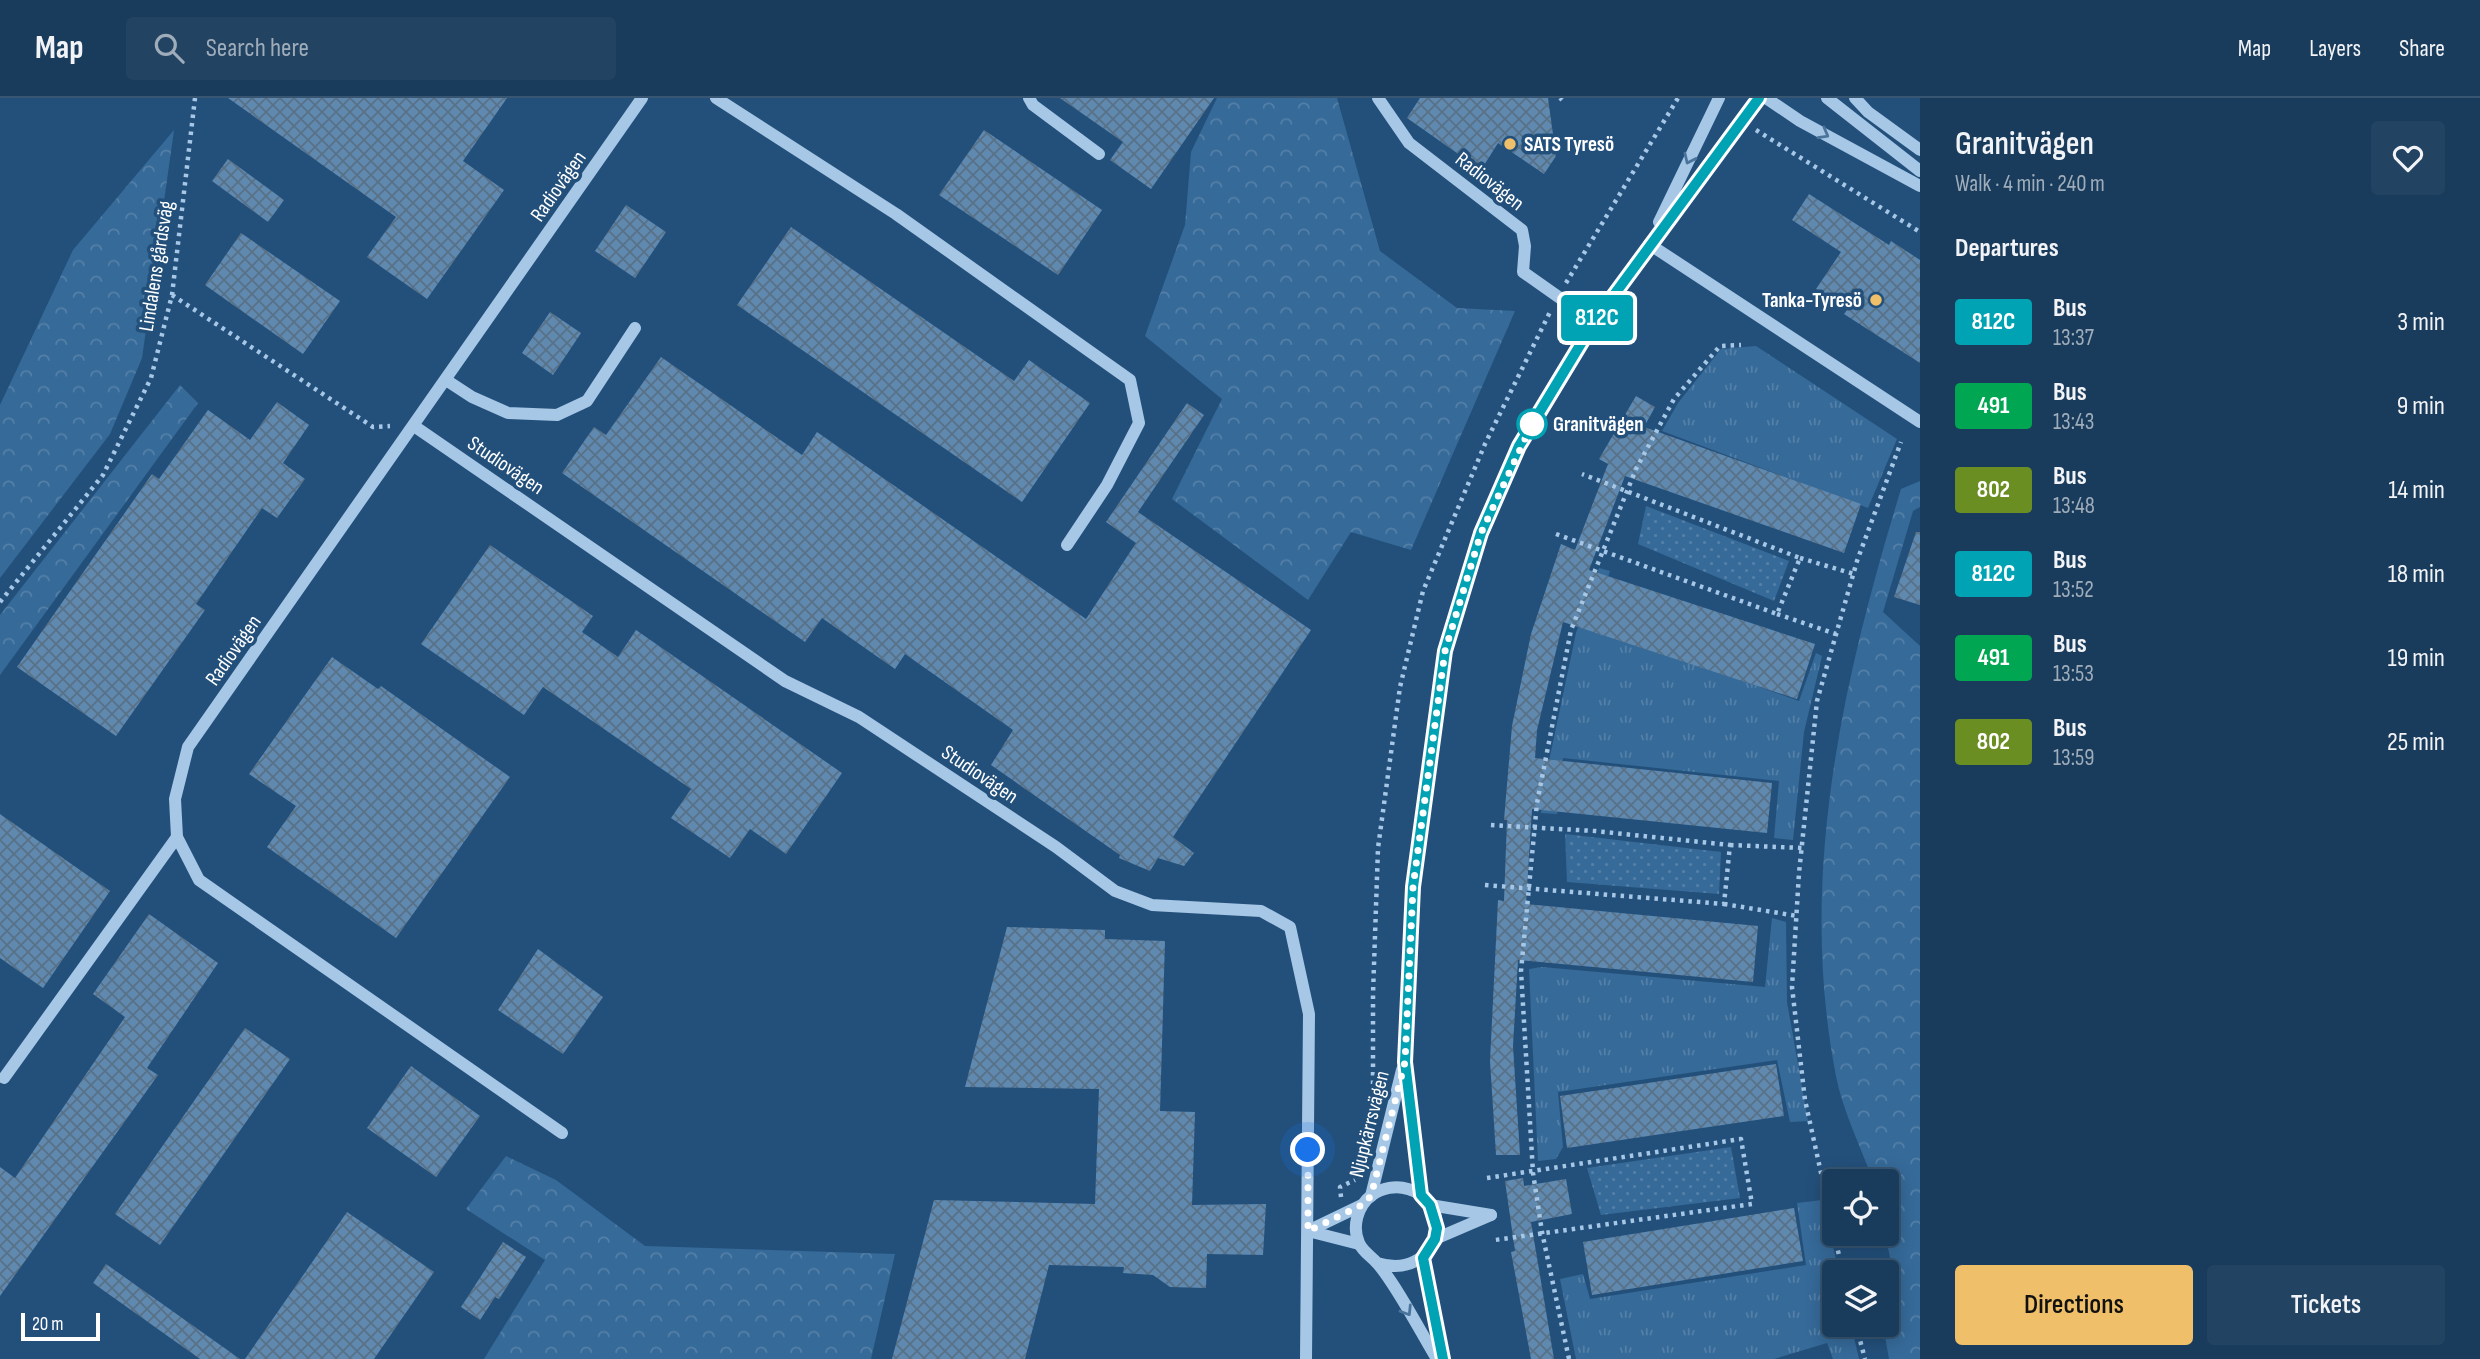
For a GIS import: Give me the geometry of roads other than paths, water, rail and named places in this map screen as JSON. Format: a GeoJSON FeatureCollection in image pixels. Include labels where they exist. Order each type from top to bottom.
{"type":"FeatureCollection","features":[{"type":"Feature","properties":{"kind":"street","name":"Radiovägen"},"geometry":{"type":"LineString","coordinates":[[562,1133],[199,880],[177,837],[175,799],[188,747],[642,98]]}},
{"type":"Feature","properties":{"kind":"street"},"geometry":{"type":"LineString","coordinates":[[716,98],[896,214],[1130,380],[1139,423],[1107,485],[1066,545]]}},
{"type":"Feature","properties":{"kind":"street"},"geometry":{"type":"LineString","coordinates":[[1029,98],[1033,105],[1099,154]]}},
{"type":"Feature","properties":{"kind":"street","name":"Radiovägen"},"geometry":{"type":"LineString","coordinates":[[1378,98],[1409,143],[1522,230],[1523,272],[1594,322]]}},
{"type":"Feature","properties":{"kind":"street","name":"Njupkärrsvägen"},"geometry":{"type":"LineString","coordinates":[[1649,244],[1719,98]]}},
{"type":"Feature","properties":{"kind":"street","name":"Njupkärrsvägen"},"geometry":{"type":"LineString","coordinates":[[1435,1239],[1435,1217],[1425,1200],[1405,1062],[1413,887],[1445,651],[1481,533],[1519,446],[1594,322],[1759,98]]}},
{"type":"Feature","properties":{"kind":"street"},"geometry":{"type":"LineString","coordinates":[[1766,98],[1800,121],[1920,186]]}},
{"type":"Feature","properties":{"kind":"street"},"geometry":{"type":"LineString","coordinates":[[1827,98],[1920,171]]}},
{"type":"Feature","properties":{"kind":"street"},"geometry":{"type":"LineString","coordinates":[[1855,98],[1868,112],[1920,150]]}},
{"type":"Feature","properties":{"kind":"street"},"geometry":{"type":"LineString","coordinates":[[1649,244],[1920,422]]}},
{"type":"Feature","properties":{"kind":"street"},"geometry":{"type":"LineString","coordinates":[[446,380],[508,413],[557,415],[587,401],[635,328]]}},
{"type":"Feature","properties":{"kind":"street","name":"Studiovägen"},"geometry":{"type":"LineString","coordinates":[[414,426],[785,681],[859,717],[1056,847],[1115,891],[1152,905],[1261,911],[1290,927],[1309,1014],[1306,1359]]}},
{"type":"Feature","properties":{"kind":"street"},"geometry":{"type":"LineString","coordinates":[[4,1078],[177,837]]}},
{"type":"Feature","properties":{"kind":"street","name":"Njupkärrsvägen"},"geometry":{"type":"LineString","coordinates":[[1359,1244],[1357,1218],[1366,1200],[1405,1062]]}},
{"type":"Feature","properties":{"kind":"street","name":"Njupkärrsvägen"},"geometry":{"type":"LineString","coordinates":[[1366,1200],[1395,1187],[1425,1200]]}},
{"type":"Feature","properties":{"kind":"street"},"geometry":{"type":"LineString","coordinates":[[1308,1231],[1366,1200]]}},
{"type":"Feature","properties":{"kind":"street"},"geometry":{"type":"LineString","coordinates":[[1377,1263],[1403,1267],[1423,1258],[1435,1239],[1491,1215],[1425,1200]]}},
{"type":"Feature","properties":{"kind":"street"},"geometry":{"type":"LineString","coordinates":[[1308,1231],[1359,1244],[1377,1263],[1437,1359]]}},
{"type":"Feature","properties":{"kind":"street"},"geometry":{"type":"LineString","coordinates":[[1423,1258],[1443,1359]]}},
{"type":"Feature","properties":{"kind":"place","name":"SATS Tyresö"},"geometry":{"type":"Point","coordinates":[1510,144]}},
{"type":"Feature","properties":{"kind":"place","name":"Tanka-Tyresö"},"geometry":{"type":"Point","coordinates":[1876,300]}},
{"type":"Feature","properties":{"kind":"place","name":"Granitvägen"},"geometry":{"type":"Point","coordinates":[1532,424]}}]}
